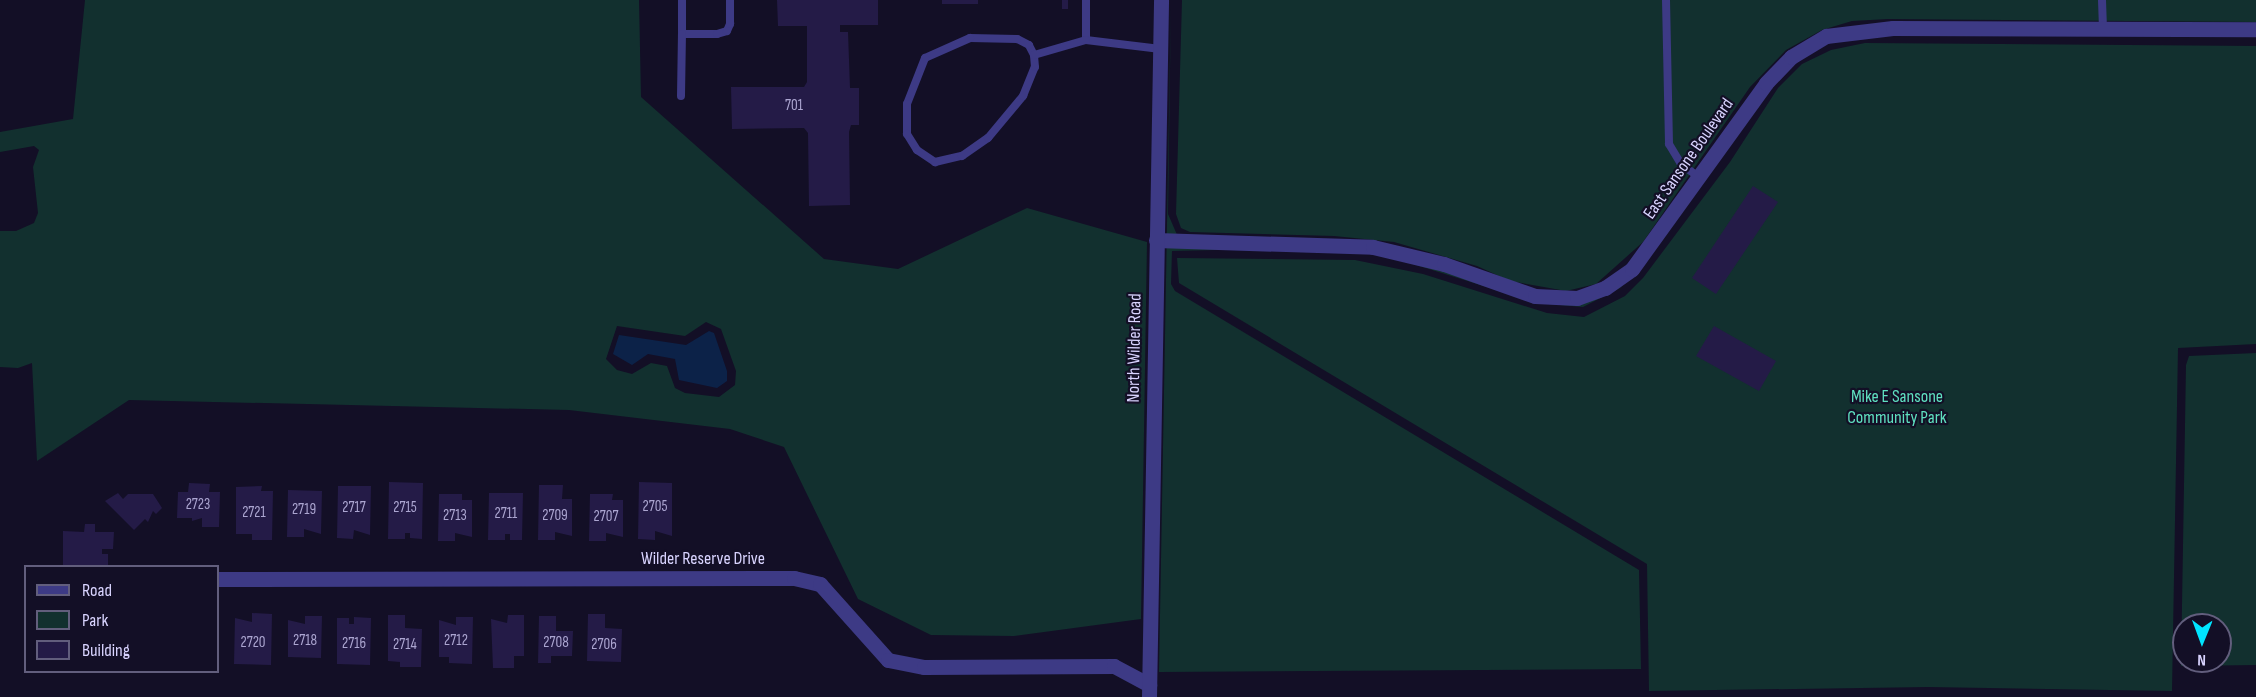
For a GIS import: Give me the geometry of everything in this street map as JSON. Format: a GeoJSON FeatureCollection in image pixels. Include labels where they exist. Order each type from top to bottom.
{"type":"FeatureCollection","features":[{"type":"Feature","properties":{"kind":"street","name":"North Wilder Road"},"geometry":{"type":"LineString","coordinates":[[1149,691],[1161,0]]}},
{"type":"Feature","properties":{"kind":"street","name":"East Sansone Boulevard"},"geometry":{"type":"LineString","coordinates":[[1156,240],[1373,247],[1428,260],[1535,297],[1569,299],[1605,288],[1632,269],[1701,178],[1766,83],[1791,57],[1826,36],[1893,28],[2256,29]]}},
{"type":"Feature","properties":{"kind":"street","name":"Wilder Reserve Drive"},"geometry":{"type":"LineString","coordinates":[[219,579],[794,578],[819,584],[888,660],[924,667],[1114,666],[1149,691]]}},
{"type":"Feature","properties":{"kind":"lane"},"geometry":{"type":"LineString","coordinates":[[681,96],[682,0]]}},
{"type":"Feature","properties":{"kind":"lane"},"geometry":{"type":"LineString","coordinates":[[682,34],[727,32],[730,0]]}},
{"type":"Feature","properties":{"kind":"lane"},"geometry":{"type":"LineString","coordinates":[[1086,0],[1086,40]]}},
{"type":"Feature","properties":{"kind":"lane"},"geometry":{"type":"LineString","coordinates":[[1666,0],[1669,144],[1681,164],[1701,178]]}},
{"type":"Feature","properties":{"kind":"lane"},"geometry":{"type":"LineString","coordinates":[[2102,0],[2103,29]]}},
{"type":"Feature","properties":{"kind":"lane"},"geometry":{"type":"LineString","coordinates":[[970,38],[1017,39],[1029,45],[1034,55],[1035,67],[1023,96],[988,138],[962,156],[935,162],[917,150],[908,134],[907,104],[925,58],[970,38]]}},
{"type":"Feature","properties":{"kind":"lane"},"geometry":{"type":"LineString","coordinates":[[1034,55],[1086,40],[1161,48]]}},
{"type":"Feature","properties":{"kind":"green space"},"geometry":{"type":"Polygon","coordinates":[[[85,0],[639,0],[641,97],[824,259],[898,269],[1027,208],[1147,242],[1141,619],[1014,636],[931,635],[858,599],[784,447],[730,429],[569,410],[129,400],[37,461],[32,363],[18,368],[0,367],[0,231],[16,231],[34,223],[38,213],[33,167],[39,150],[34,146],[0,152],[0,132],[73,119],[85,0]],[[706,322],[685,336],[617,326],[606,359],[617,370],[632,374],[651,363],[667,366],[675,388],[685,393],[719,397],[735,385],[736,371],[721,329],[706,322]]]}},
{"type":"Feature","properties":{"kind":"green space"},"geometry":{"type":"Polygon","coordinates":[[[1171,0],[1168,214],[1178,237],[1190,241],[1333,245],[1393,251],[1536,298],[1568,299],[1597,293],[1617,281],[1649,248],[1756,93],[1790,57],[1824,39],[1853,30],[1888,28],[2256,31],[2256,36],[1865,34],[1828,42],[1797,57],[1771,82],[1723,156],[1637,271],[1620,288],[1583,307],[1548,304],[1384,255],[1308,248],[1172,251],[1171,284],[1175,291],[1639,570],[1641,669],[1159,672],[1171,0]]]}},
{"type":"Feature","properties":{"kind":"green space"},"geometry":{"type":"Polygon","coordinates":[[[1182,0],[2256,0],[2256,22],[1888,19],[1852,21],[1822,30],[1786,50],[1750,87],[1643,242],[1596,284],[1566,291],[1510,281],[1477,266],[1394,242],[1334,236],[1190,232],[1181,228],[1176,214],[1182,0]]]}},
{"type":"Feature","properties":{"kind":"green space","name":"Mike E Sansone Community Park"},"geometry":{"type":"Polygon","coordinates":[[[1865,43],[2256,46],[2256,344],[2178,348],[2172,691],[1928,687],[1649,691],[1647,564],[1179,283],[1177,258],[1355,260],[1423,274],[1547,313],[1584,317],[1625,296],[1643,278],[1730,162],[1778,88],[1802,64],[1831,50],[1865,43]]]}},
{"type":"Feature","properties":{"kind":"green space"},"geometry":{"type":"Polygon","coordinates":[[[2256,353],[2256,665],[2232,665],[2232,613],[2182,613],[2186,365],[2189,356],[2256,353]]]}},
{"type":"Feature","properties":{"kind":"water"},"geometry":{"type":"Polygon","coordinates":[[[709,331],[714,333],[727,371],[727,381],[717,388],[679,380],[675,359],[648,354],[632,365],[613,354],[619,335],[686,345],[709,331]]]}},
{"type":"Feature","properties":{"kind":"building"},"geometry":{"type":"Polygon","coordinates":[[[777,0],[878,0],[878,25],[840,25],[840,32],[848,32],[850,88],[859,88],[859,125],[851,125],[849,132],[850,205],[809,206],[808,133],[804,128],[732,129],[731,87],[804,87],[807,82],[807,26],[778,26],[777,0]]]}},
{"type":"Feature","properties":{"kind":"building"},"geometry":{"type":"Polygon","coordinates":[[[942,0],[978,0],[978,4],[942,4],[942,0]]]}},
{"type":"Feature","properties":{"kind":"building"},"geometry":{"type":"Polygon","coordinates":[[[1062,0],[1068,0],[1068,9],[1062,9],[1062,0]]]}},
{"type":"Feature","properties":{"kind":"building"},"geometry":{"type":"Polygon","coordinates":[[[1753,186],[1778,202],[1716,294],[1692,278],[1753,186]]]}},
{"type":"Feature","properties":{"kind":"building"},"geometry":{"type":"Polygon","coordinates":[[[1714,326],[1776,361],[1759,391],[1696,356],[1714,326]]]}},
{"type":"Feature","properties":{"kind":"building"},"geometry":{"type":"Polygon","coordinates":[[[389,482],[423,483],[422,539],[410,538],[410,533],[405,533],[405,539],[388,539],[389,482]]]}},
{"type":"Feature","properties":{"kind":"building"},"geometry":{"type":"Polygon","coordinates":[[[639,482],[672,483],[672,536],[655,531],[655,540],[638,539],[639,482]]]}},
{"type":"Feature","properties":{"kind":"building"},"geometry":{"type":"Polygon","coordinates":[[[189,483],[210,484],[209,492],[220,492],[219,527],[202,527],[202,518],[192,521],[192,518],[177,518],[178,492],[188,492],[189,483]]]}},
{"type":"Feature","properties":{"kind":"building"},"geometry":{"type":"Polygon","coordinates":[[[539,485],[563,485],[562,499],[572,499],[572,536],[555,532],[555,540],[538,540],[539,485]]]}},
{"type":"Feature","properties":{"kind":"building"},"geometry":{"type":"Polygon","coordinates":[[[262,486],[261,491],[273,491],[272,540],[252,540],[252,534],[236,534],[236,487],[262,486]]]}},
{"type":"Feature","properties":{"kind":"building"},"geometry":{"type":"Polygon","coordinates":[[[338,486],[371,486],[370,535],[354,530],[353,539],[337,538],[338,486]]]}},
{"type":"Feature","properties":{"kind":"building"},"geometry":{"type":"Polygon","coordinates":[[[288,490],[322,491],[321,534],[304,529],[304,537],[287,537],[288,490]]]}},
{"type":"Feature","properties":{"kind":"building"},"geometry":{"type":"Polygon","coordinates":[[[118,493],[123,499],[128,494],[153,494],[162,508],[156,514],[153,511],[148,522],[145,519],[134,530],[105,501],[118,493]]]}},
{"type":"Feature","properties":{"kind":"building"},"geometry":{"type":"Polygon","coordinates":[[[489,493],[523,493],[522,540],[510,540],[510,534],[505,534],[505,540],[488,540],[489,493]]]}},
{"type":"Feature","properties":{"kind":"building"},"geometry":{"type":"Polygon","coordinates":[[[439,494],[462,494],[462,500],[472,500],[472,537],[455,533],[455,541],[438,541],[439,494]]]}},
{"type":"Feature","properties":{"kind":"building"},"geometry":{"type":"Polygon","coordinates":[[[590,494],[613,494],[612,500],[623,500],[623,537],[606,533],[606,541],[589,541],[590,494]]]}},
{"type":"Feature","properties":{"kind":"building"},"geometry":{"type":"Polygon","coordinates":[[[85,524],[95,524],[95,532],[114,532],[113,549],[102,549],[102,554],[108,554],[108,565],[63,565],[63,531],[84,532],[85,524]]]}},
{"type":"Feature","properties":{"kind":"building"},"geometry":{"type":"Polygon","coordinates":[[[252,613],[272,614],[271,665],[234,664],[235,618],[252,622],[252,613]]]}},
{"type":"Feature","properties":{"kind":"building"},"geometry":{"type":"Polygon","coordinates":[[[588,614],[605,614],[605,628],[622,629],[621,662],[587,661],[588,614]]]}},
{"type":"Feature","properties":{"kind":"building"},"geometry":{"type":"Polygon","coordinates":[[[388,615],[405,615],[405,628],[422,629],[421,667],[400,667],[400,662],[388,661],[388,615]]]}},
{"type":"Feature","properties":{"kind":"building"},"geometry":{"type":"Polygon","coordinates":[[[508,615],[524,615],[524,656],[514,656],[514,668],[493,668],[491,619],[507,623],[508,615]]]}},
{"type":"Feature","properties":{"kind":"building"},"geometry":{"type":"Polygon","coordinates":[[[305,616],[322,616],[321,658],[288,657],[288,620],[305,624],[305,616]]]}},
{"type":"Feature","properties":{"kind":"building"},"geometry":{"type":"Polygon","coordinates":[[[539,616],[556,616],[556,631],[573,631],[572,656],[551,656],[551,663],[538,663],[539,616]]]}},
{"type":"Feature","properties":{"kind":"building"},"geometry":{"type":"Polygon","coordinates":[[[354,617],[371,618],[370,665],[337,664],[337,618],[349,618],[349,624],[354,624],[354,617]]]}},
{"type":"Feature","properties":{"kind":"building"},"geometry":{"type":"Polygon","coordinates":[[[456,617],[473,617],[472,664],[449,663],[449,657],[439,657],[439,620],[456,625],[456,617]]]}}]}
